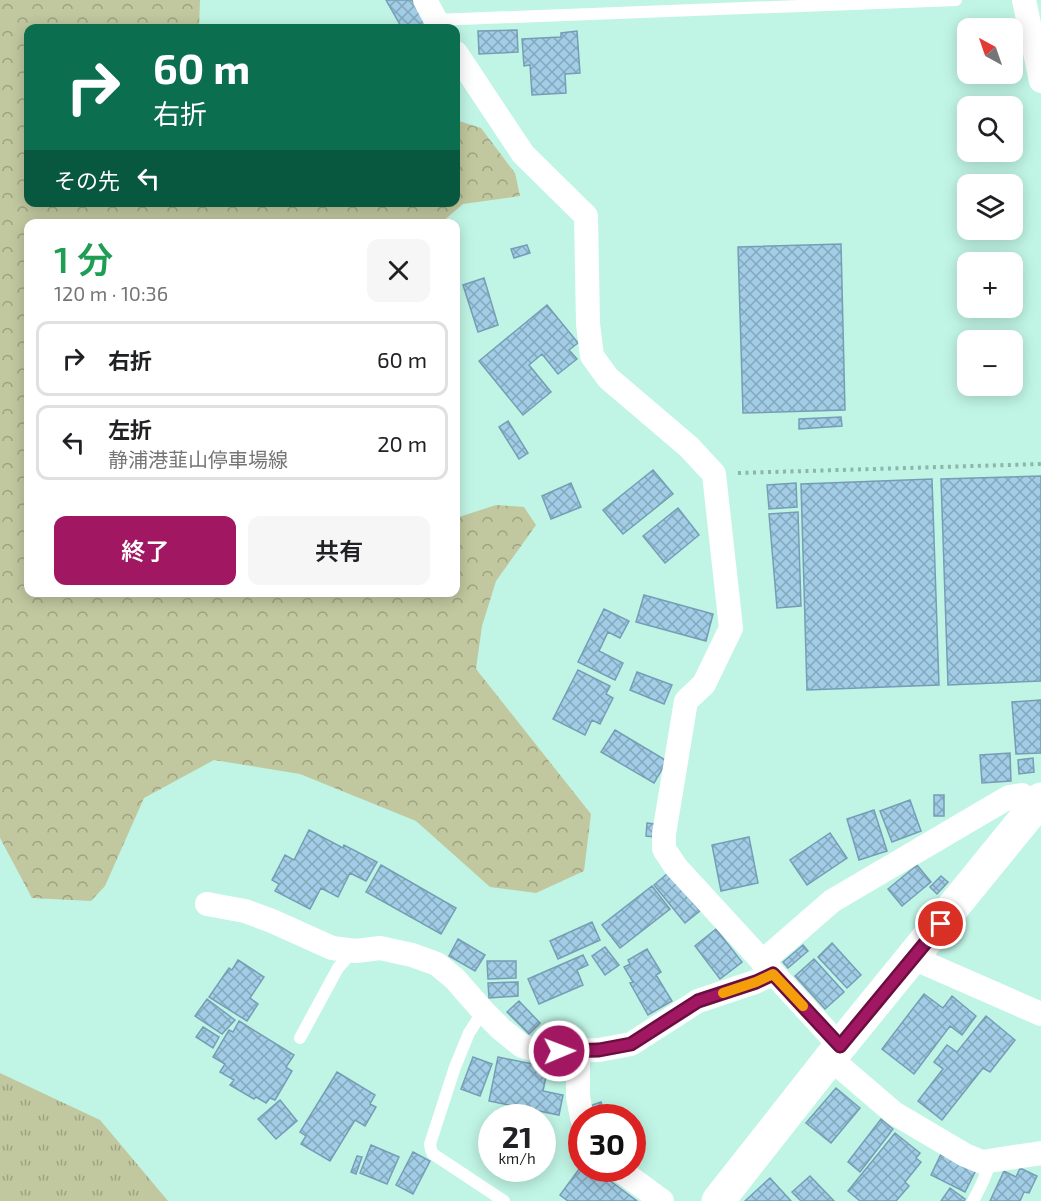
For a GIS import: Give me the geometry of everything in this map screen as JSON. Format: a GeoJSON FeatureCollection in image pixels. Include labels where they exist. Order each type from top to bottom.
{"type":"FeatureCollection","features":[{"type":"Feature","properties":{"kind":"main road"},"geometry":{"type":"LineString","coordinates":[[718,1201],[1039,802]]}},
{"type":"Feature","properties":{"kind":"street"},"geometry":{"type":"LineString","coordinates":[[1024,0],[1041,81]]}},
{"type":"Feature","properties":{"kind":"street"},"geometry":{"type":"LineString","coordinates":[[460,59],[523,154],[586,216],[588,324],[592,356],[608,378],[689,447],[714,474],[731,628],[704,684],[686,701],[664,834],[664,849],[676,867],[767,968],[836,1052],[894,1113],[965,1155],[982,1162],[1041,1153]]}},
{"type":"Feature","properties":{"kind":"street"},"geometry":{"type":"LineString","coordinates":[[207,904],[245,911],[332,948],[353,951],[380,948],[412,955],[437,964],[455,979],[501,1029],[522,1046],[540,1052],[599,1050],[631,1044],[698,1001],[756,982],[832,901],[1009,797],[1022,795],[1039,802]]}},
{"type":"Feature","properties":{"kind":"street"},"geometry":{"type":"LineString","coordinates":[[913,957],[1041,1014]]}},
{"type":"Feature","properties":{"kind":"street"},"geometry":{"type":"LineString","coordinates":[[578,1051],[579,1104]]}},
{"type":"Feature","properties":{"kind":"street"},"geometry":{"type":"LineString","coordinates":[[636,1182],[662,1201]]}},
{"type":"Feature","properties":{"kind":"lane"},"geometry":{"type":"LineString","coordinates":[[433,16],[956,0]]}},
{"type":"Feature","properties":{"kind":"lane"},"geometry":{"type":"LineString","coordinates":[[300,1038],[338,968],[353,951]]}},
{"type":"Feature","properties":{"kind":"lane"},"geometry":{"type":"LineString","coordinates":[[483,1011],[469,1033],[455,1067],[430,1144],[433,1154],[504,1201]]}},
{"type":"Feature","properties":{"kind":"lane"},"geometry":{"type":"LineString","coordinates":[[973,1201],[990,1161]]}},
{"type":"Feature","properties":{"kind":"path"},"geometry":{"type":"LineString","coordinates":[[714,474],[1041,464]]}},
{"type":"Feature","properties":{"kind":"green space"},"geometry":{"type":"Polygon","coordinates":[[[0,0],[200,0],[199,24],[24,24],[24,207],[460,207],[446,219],[24,219],[24,597],[460,597],[460,517],[496,505],[524,507],[536,525],[496,581],[482,626],[476,669],[591,814],[584,871],[536,893],[490,887],[416,821],[300,774],[214,760],[144,798],[105,886],[91,901],[32,898],[0,838],[0,0]]]}},
{"type":"Feature","properties":{"kind":"green space"},"geometry":{"type":"Polygon","coordinates":[[[460,121],[481,128],[515,173],[520,196],[463,204],[460,207],[460,121]]]}},
{"type":"Feature","properties":{"kind":"green space"},"geometry":{"type":"Polygon","coordinates":[[[0,1073],[100,1120],[168,1201],[0,1201],[0,1073]]]}},
{"type":"Feature","properties":{"kind":"building"},"geometry":{"type":"Polygon","coordinates":[[[386,0],[412,0],[426,24],[400,24],[386,0]]]}},
{"type":"Feature","properties":{"kind":"building"},"geometry":{"type":"Polygon","coordinates":[[[517,30],[518,52],[479,54],[478,31],[517,30]]]}},
{"type":"Feature","properties":{"kind":"building"},"geometry":{"type":"Polygon","coordinates":[[[577,31],[580,73],[565,74],[566,93],[532,95],[530,65],[524,66],[522,39],[561,37],[561,33],[577,31]]]}},
{"type":"Feature","properties":{"kind":"building"},"geometry":{"type":"Polygon","coordinates":[[[841,244],[845,410],[743,413],[738,247],[841,244]]]}},
{"type":"Feature","properties":{"kind":"building"},"geometry":{"type":"Polygon","coordinates":[[[527,245],[530,253],[514,258],[511,249],[527,245]]]}},
{"type":"Feature","properties":{"kind":"building"},"geometry":{"type":"Polygon","coordinates":[[[484,278],[498,325],[478,332],[463,285],[484,278]]]}},
{"type":"Feature","properties":{"kind":"building"},"geometry":{"type":"Polygon","coordinates":[[[547,305],[578,343],[569,350],[577,359],[558,374],[542,354],[529,365],[551,392],[523,415],[479,361],[547,305]]]}},
{"type":"Feature","properties":{"kind":"building"},"geometry":{"type":"Polygon","coordinates":[[[841,417],[842,426],[799,429],[799,419],[841,417]]]}},
{"type":"Feature","properties":{"kind":"building"},"geometry":{"type":"Polygon","coordinates":[[[508,421],[528,453],[519,459],[499,427],[508,421]]]}},
{"type":"Feature","properties":{"kind":"building"},"geometry":{"type":"Polygon","coordinates":[[[653,470],[673,494],[623,534],[603,510],[653,470]]]}},
{"type":"Feature","properties":{"kind":"building"},"geometry":{"type":"Polygon","coordinates":[[[1041,476],[1041,681],[948,685],[941,479],[1041,476]]]}},
{"type":"Feature","properties":{"kind":"building"},"geometry":{"type":"Polygon","coordinates":[[[932,479],[939,685],[807,690],[801,484],[932,479]]]}},
{"type":"Feature","properties":{"kind":"building"},"geometry":{"type":"Polygon","coordinates":[[[571,483],[581,507],[551,519],[542,496],[571,483]]]}},
{"type":"Feature","properties":{"kind":"building"},"geometry":{"type":"Polygon","coordinates":[[[796,483],[797,507],[769,509],[767,485],[796,483]]]}},
{"type":"Feature","properties":{"kind":"building"},"geometry":{"type":"Polygon","coordinates":[[[678,508],[699,535],[665,563],[643,536],[678,508]]]}},
{"type":"Feature","properties":{"kind":"building"},"geometry":{"type":"Polygon","coordinates":[[[798,512],[801,606],[777,608],[769,514],[798,512]]]}},
{"type":"Feature","properties":{"kind":"building"},"geometry":{"type":"Polygon","coordinates":[[[644,595],[713,614],[706,641],[636,622],[644,595]]]}},
{"type":"Feature","properties":{"kind":"building"},"geometry":{"type":"Polygon","coordinates":[[[604,609],[629,621],[620,638],[608,632],[599,651],[623,663],[615,680],[578,662],[604,609]]]}},
{"type":"Feature","properties":{"kind":"building"},"geometry":{"type":"Polygon","coordinates":[[[578,670],[610,686],[606,694],[613,698],[600,724],[592,720],[585,735],[553,719],[578,670]]]}},
{"type":"Feature","properties":{"kind":"building"},"geometry":{"type":"Polygon","coordinates":[[[637,672],[672,685],[664,704],[630,690],[637,672]]]}},
{"type":"Feature","properties":{"kind":"building"},"geometry":{"type":"Polygon","coordinates":[[[1041,700],[1041,753],[1016,754],[1012,702],[1041,700]]]}},
{"type":"Feature","properties":{"kind":"building"},"geometry":{"type":"Polygon","coordinates":[[[615,730],[667,761],[654,783],[601,752],[615,730]]]}},
{"type":"Feature","properties":{"kind":"building"},"geometry":{"type":"Polygon","coordinates":[[[1010,753],[1011,781],[982,783],[980,755],[1010,753]]]}},
{"type":"Feature","properties":{"kind":"building"},"geometry":{"type":"Polygon","coordinates":[[[1033,758],[1034,772],[1019,774],[1018,760],[1033,758]]]}},
{"type":"Feature","properties":{"kind":"building"},"geometry":{"type":"Polygon","coordinates":[[[934,795],[944,795],[944,816],[934,816],[934,795]]]}},
{"type":"Feature","properties":{"kind":"building"},"geometry":{"type":"Polygon","coordinates":[[[910,800],[921,831],[892,842],[880,811],[910,800]]]}},
{"type":"Feature","properties":{"kind":"building"},"geometry":{"type":"Polygon","coordinates":[[[874,810],[887,851],[859,860],[847,819],[874,810]]]}},
{"type":"Feature","properties":{"kind":"building"},"geometry":{"type":"Polygon","coordinates":[[[647,823],[655,824],[655,837],[646,836],[647,823]]]}},
{"type":"Feature","properties":{"kind":"building"},"geometry":{"type":"Polygon","coordinates":[[[309,830],[343,848],[344,845],[377,862],[366,881],[350,873],[338,897],[321,888],[310,909],[275,891],[279,884],[272,880],[285,855],[294,860],[309,830]]]}},
{"type":"Feature","properties":{"kind":"building"},"geometry":{"type":"Polygon","coordinates":[[[830,833],[847,858],[807,885],[790,860],[830,833]]]}},
{"type":"Feature","properties":{"kind":"building"},"geometry":{"type":"Polygon","coordinates":[[[749,837],[758,883],[721,891],[712,845],[749,837]]]}},
{"type":"Feature","properties":{"kind":"building"},"geometry":{"type":"Polygon","coordinates":[[[381,865],[456,908],[441,934],[366,892],[381,865]]]}},
{"type":"Feature","properties":{"kind":"building"},"geometry":{"type":"Polygon","coordinates":[[[917,865],[931,882],[902,906],[888,889],[917,865]]]}},
{"type":"Feature","properties":{"kind":"building"},"geometry":{"type":"Polygon","coordinates":[[[668,873],[700,911],[685,923],[654,885],[668,873]]]}},
{"type":"Feature","properties":{"kind":"building"},"geometry":{"type":"Polygon","coordinates":[[[941,876],[948,882],[937,894],[930,887],[941,876]]]}},
{"type":"Feature","properties":{"kind":"building"},"geometry":{"type":"Polygon","coordinates":[[[652,886],[670,909],[620,948],[602,925],[652,886]]]}},
{"type":"Feature","properties":{"kind":"building"},"geometry":{"type":"Polygon","coordinates":[[[592,922],[600,940],[558,959],[550,941],[592,922]]]}},
{"type":"Feature","properties":{"kind":"building"},"geometry":{"type":"Polygon","coordinates":[[[716,929],[742,962],[720,979],[695,946],[716,929]]]}},
{"type":"Feature","properties":{"kind":"building"},"geometry":{"type":"Polygon","coordinates":[[[458,939],[485,955],[475,971],[449,956],[458,939]]]}},
{"type":"Feature","properties":{"kind":"building"},"geometry":{"type":"Polygon","coordinates":[[[832,943],[861,975],[847,988],[818,957],[832,943]]]}},
{"type":"Feature","properties":{"kind":"building"},"geometry":{"type":"Polygon","coordinates":[[[803,945],[808,951],[788,968],[783,962],[803,945]]]}},
{"type":"Feature","properties":{"kind":"building"},"geometry":{"type":"Polygon","coordinates":[[[605,947],[619,965],[605,975],[592,956],[605,947]]]}},
{"type":"Feature","properties":{"kind":"building"},"geometry":{"type":"Polygon","coordinates":[[[647,949],[661,972],[656,975],[672,1001],[648,1015],[624,967],[630,964],[628,960],[647,949]]]}},
{"type":"Feature","properties":{"kind":"building"},"geometry":{"type":"Polygon","coordinates":[[[583,955],[588,965],[577,970],[583,985],[539,1004],[528,979],[583,955]]]}},
{"type":"Feature","properties":{"kind":"building"},"geometry":{"type":"Polygon","coordinates":[[[814,959],[844,992],[825,1009],[795,976],[814,959]]]}},
{"type":"Feature","properties":{"kind":"building"},"geometry":{"type":"Polygon","coordinates":[[[238,960],[264,977],[250,998],[258,1004],[247,1021],[209,997],[229,968],[232,970],[238,960]]]}},
{"type":"Feature","properties":{"kind":"building"},"geometry":{"type":"Polygon","coordinates":[[[487,961],[516,961],[516,978],[488,979],[487,961]]]}},
{"type":"Feature","properties":{"kind":"building"},"geometry":{"type":"Polygon","coordinates":[[[518,982],[518,996],[489,998],[488,983],[518,982]]]}},
{"type":"Feature","properties":{"kind":"building"},"geometry":{"type":"Polygon","coordinates":[[[924,994],[943,1008],[952,996],[976,1016],[962,1035],[950,1026],[914,1074],[882,1049],[924,994]]]}},
{"type":"Feature","properties":{"kind":"building"},"geometry":{"type":"Polygon","coordinates":[[[207,999],[235,1020],[222,1034],[195,1016],[207,999]]]}},
{"type":"Feature","properties":{"kind":"building"},"geometry":{"type":"Polygon","coordinates":[[[519,1001],[540,1023],[529,1034],[507,1012],[519,1001]]]}},
{"type":"Feature","properties":{"kind":"building"},"geometry":{"type":"Polygon","coordinates":[[[986,1016],[1015,1040],[990,1072],[983,1068],[942,1120],[918,1101],[943,1069],[934,1062],[947,1045],[957,1052],[986,1016]]]}},
{"type":"Feature","properties":{"kind":"building"},"geometry":{"type":"Polygon","coordinates":[[[239,1021],[294,1055],[286,1067],[292,1071],[275,1100],[270,1098],[266,1103],[256,1097],[254,1099],[230,1085],[234,1080],[220,1072],[225,1064],[213,1057],[229,1030],[233,1032],[239,1021]]]}},
{"type":"Feature","properties":{"kind":"building"},"geometry":{"type":"Polygon","coordinates":[[[203,1027],[219,1037],[213,1048],[196,1037],[203,1027]]]}},
{"type":"Feature","properties":{"kind":"building"},"geometry":{"type":"Polygon","coordinates":[[[473,1057],[492,1064],[480,1096],[461,1089],[473,1057]]]}},
{"type":"Feature","properties":{"kind":"building"},"geometry":{"type":"Polygon","coordinates":[[[498,1057],[548,1067],[543,1091],[563,1095],[559,1115],[556,1114],[556,1104],[504,1104],[489,1101],[498,1057]]]}},
{"type":"Feature","properties":{"kind":"building"},"geometry":{"type":"Polygon","coordinates":[[[337,1072],[375,1095],[370,1104],[376,1107],[365,1126],[355,1120],[330,1161],[301,1144],[306,1136],[300,1132],[337,1072]]]}},
{"type":"Feature","properties":{"kind":"building"},"geometry":{"type":"Polygon","coordinates":[[[836,1088],[860,1108],[831,1143],[806,1123],[836,1088]]]}},
{"type":"Feature","properties":{"kind":"building"},"geometry":{"type":"Polygon","coordinates":[[[280,1100],[297,1121],[276,1139],[258,1119],[280,1100]]]}},
{"type":"Feature","properties":{"kind":"building"},"geometry":{"type":"Polygon","coordinates":[[[881,1119],[893,1129],[860,1172],[848,1162],[881,1119]]]}},
{"type":"Feature","properties":{"kind":"building"},"geometry":{"type":"Polygon","coordinates":[[[895,1133],[920,1153],[916,1158],[921,1162],[905,1182],[909,1186],[896,1201],[860,1201],[848,1191],[895,1133]]]}},
{"type":"Feature","properties":{"kind":"building"},"geometry":{"type":"Polygon","coordinates":[[[371,1145],[399,1157],[387,1184],[360,1173],[371,1145]]]}},
{"type":"Feature","properties":{"kind":"building"},"geometry":{"type":"Polygon","coordinates":[[[413,1152],[430,1161],[413,1194],[396,1185],[413,1152]]]}},
{"type":"Feature","properties":{"kind":"building"},"geometry":{"type":"Polygon","coordinates":[[[941,1154],[976,1170],[965,1192],[931,1175],[941,1154]]]}},
{"type":"Feature","properties":{"kind":"building"},"geometry":{"type":"Polygon","coordinates":[[[357,1156],[362,1157],[356,1174],[351,1172],[357,1156]]]}},
{"type":"Feature","properties":{"kind":"building"},"geometry":{"type":"Polygon","coordinates":[[[1020,1168],[1037,1176],[1029,1193],[1024,1192],[1020,1201],[990,1201],[1004,1171],[1016,1177],[1020,1168]]]}},
{"type":"Feature","properties":{"kind":"building"},"geometry":{"type":"Polygon","coordinates":[[[810,1176],[834,1201],[801,1201],[792,1192],[810,1176]]]}},
{"type":"Feature","properties":{"kind":"building"},"geometry":{"type":"Polygon","coordinates":[[[770,1178],[791,1201],[745,1201],[770,1178]]]}},
{"type":"Feature","properties":{"kind":"building"},"geometry":{"type":"Polygon","coordinates":[[[570,1182],[612,1182],[637,1201],[568,1201],[560,1195],[570,1182]]]}},
{"type":"Feature","properties":{"kind":"building"},"geometry":{"type":"Polygon","coordinates":[[[950,1188],[965,1199],[964,1201],[941,1201],[950,1188]]]}},
{"type":"Feature","properties":{"kind":"slow traffic"},"geometry":{"type":"LineString","coordinates":[[723,993],[773,974],[803,1006]]}},
{"type":"Feature","properties":{"kind":"route"},"geometry":{"type":"LineString","coordinates":[[559,1051],[599,1050],[631,1044],[698,1001],[773,974],[840,1046],[941,924]]}}]}
